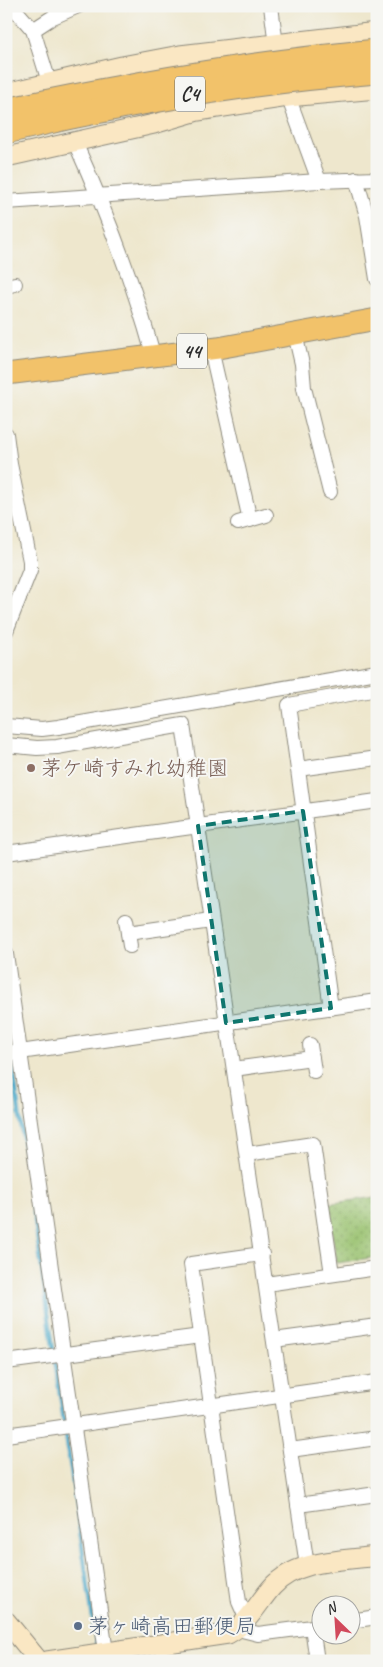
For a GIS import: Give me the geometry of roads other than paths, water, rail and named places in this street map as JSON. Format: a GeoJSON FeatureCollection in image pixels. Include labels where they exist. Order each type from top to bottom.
{"type":"FeatureCollection","features":[{"type":"Feature","properties":{"kind":"highway","name":"C4"},"geometry":{"type":"LineString","coordinates":[[6,111],[107,90],[212,72],[377,52]]}},
{"type":"Feature","properties":{"kind":"highway","name":"C4"},"geometry":{"type":"LineString","coordinates":[[6,131],[117,107],[224,88],[377,71]]}},
{"type":"Feature","properties":{"kind":"main road","name":"44"},"geometry":{"type":"LineString","coordinates":[[6,374],[153,354],[210,349],[377,319]]}},
{"type":"Feature","properties":{"kind":"street"},"geometry":{"type":"LineString","coordinates":[[12,6],[33,30],[49,82]]}},
{"type":"Feature","properties":{"kind":"street"},"geometry":{"type":"LineString","coordinates":[[33,30],[78,6]]}},
{"type":"Feature","properties":{"kind":"street"},"geometry":{"type":"LineString","coordinates":[[271,6],[274,43],[288,97],[319,181]]}},
{"type":"Feature","properties":{"kind":"street"},"geometry":{"type":"LineString","coordinates":[[6,93],[49,82],[180,55],[274,43],[362,36],[377,32]]}},
{"type":"Feature","properties":{"kind":"street"},"geometry":{"type":"LineString","coordinates":[[6,156],[154,124],[198,111],[288,97],[377,88]]}},
{"type":"Feature","properties":{"kind":"street"},"geometry":{"type":"LineString","coordinates":[[74,140],[99,195],[144,320],[153,354]]}},
{"type":"Feature","properties":{"kind":"street"},"geometry":{"type":"LineString","coordinates":[[356,179],[367,216],[377,279]]}},
{"type":"Feature","properties":{"kind":"street"},"geometry":{"type":"LineString","coordinates":[[6,202],[319,181],[377,179]]}},
{"type":"Feature","properties":{"kind":"street"},"geometry":{"type":"LineString","coordinates":[[295,334],[302,364],[304,388],[330,492]]}},
{"type":"Feature","properties":{"kind":"street"},"geometry":{"type":"LineString","coordinates":[[210,349],[244,522],[266,515]]}},
{"type":"Feature","properties":{"kind":"street"},"geometry":{"type":"LineString","coordinates":[[6,434],[10,464],[30,561],[30,570],[6,630]]}},
{"type":"Feature","properties":{"kind":"street"},"geometry":{"type":"LineString","coordinates":[[6,726],[42,729],[58,727],[377,672]]}},
{"type":"Feature","properties":{"kind":"street"},"geometry":{"type":"LineString","coordinates":[[331,1008],[289,705],[377,689]]}},
{"type":"Feature","properties":{"kind":"street"},"geometry":{"type":"LineString","coordinates":[[6,745],[37,748],[57,747],[183,725],[308,1566]]}},
{"type":"Feature","properties":{"kind":"street"},"geometry":{"type":"LineString","coordinates":[[298,769],[377,758]]}},
{"type":"Feature","properties":{"kind":"street"},"geometry":{"type":"LineString","coordinates":[[6,853],[377,801]]}},
{"type":"Feature","properties":{"kind":"street"},"geometry":{"type":"LineString","coordinates":[[128,933],[211,921]]}},
{"type":"Feature","properties":{"kind":"street"},"geometry":{"type":"LineString","coordinates":[[6,954],[13,1053],[103,1656]]}},
{"type":"Feature","properties":{"kind":"street"},"geometry":{"type":"LineString","coordinates":[[13,1053],[377,1001]]}},
{"type":"Feature","properties":{"kind":"street"},"geometry":{"type":"LineString","coordinates":[[234,1069],[312,1058]]}},
{"type":"Feature","properties":{"kind":"street"},"geometry":{"type":"LineString","coordinates":[[247,1154],[313,1144],[332,1274]]}},
{"type":"Feature","properties":{"kind":"street"},"geometry":{"type":"LineString","coordinates":[[242,1625],[191,1264],[262,1254]]}},
{"type":"Feature","properties":{"kind":"street"},"geometry":{"type":"LineString","coordinates":[[266,1284],[377,1268]]}},
{"type":"Feature","properties":{"kind":"street"},"geometry":{"type":"LineString","coordinates":[[274,1340],[377,1326]]}},
{"type":"Feature","properties":{"kind":"street"},"geometry":{"type":"LineString","coordinates":[[6,1362],[201,1336]]}},
{"type":"Feature","properties":{"kind":"street"},"geometry":{"type":"LineString","coordinates":[[6,1435],[377,1382]]}},
{"type":"Feature","properties":{"kind":"street"},"geometry":{"type":"LineString","coordinates":[[290,1450],[377,1438]]}},
{"type":"Feature","properties":{"kind":"street"},"geometry":{"type":"LineString","coordinates":[[298,1505],[377,1494]]}},
{"type":"Feature","properties":{"kind":"street"},"geometry":{"type":"LineString","coordinates":[[47,1661],[103,1656],[213,1637],[242,1625],[282,1578],[308,1566],[377,1556]]}},
{"type":"Feature","properties":{"kind":"street"},"geometry":{"type":"LineString","coordinates":[[360,1620],[377,1618]]}},
{"type":"Feature","properties":{"kind":"street"},"geometry":{"type":"LineString","coordinates":[[6,1621],[39,1661]]}},
{"type":"Feature","properties":{"kind":"street"},"geometry":{"type":"LineString","coordinates":[[242,1625],[258,1634],[310,1627]]}},
{"type":"Feature","properties":{"kind":"street"},"geometry":{"type":"LineString","coordinates":[[317,1644],[317,1661]]}},
{"type":"Feature","properties":{"kind":"waterway"},"geometry":{"type":"LineString","coordinates":[[6,1027],[10,1050]]}},
{"type":"Feature","properties":{"kind":"waterway"},"geometry":{"type":"LineString","coordinates":[[11,1056],[64,1423]]}},
{"type":"Feature","properties":{"kind":"waterway"},"geometry":{"type":"LineString","coordinates":[[65,1430],[97,1648]]}},
{"type":"Feature","properties":{"kind":"place","name":"茅ケ崎すみれ幼稚園"},"geometry":{"type":"Point","coordinates":[31,768]}},
{"type":"Feature","properties":{"kind":"place","name":"茅ヶ崎高田郵便局"},"geometry":{"type":"Point","coordinates":[78,1626]}}]}
